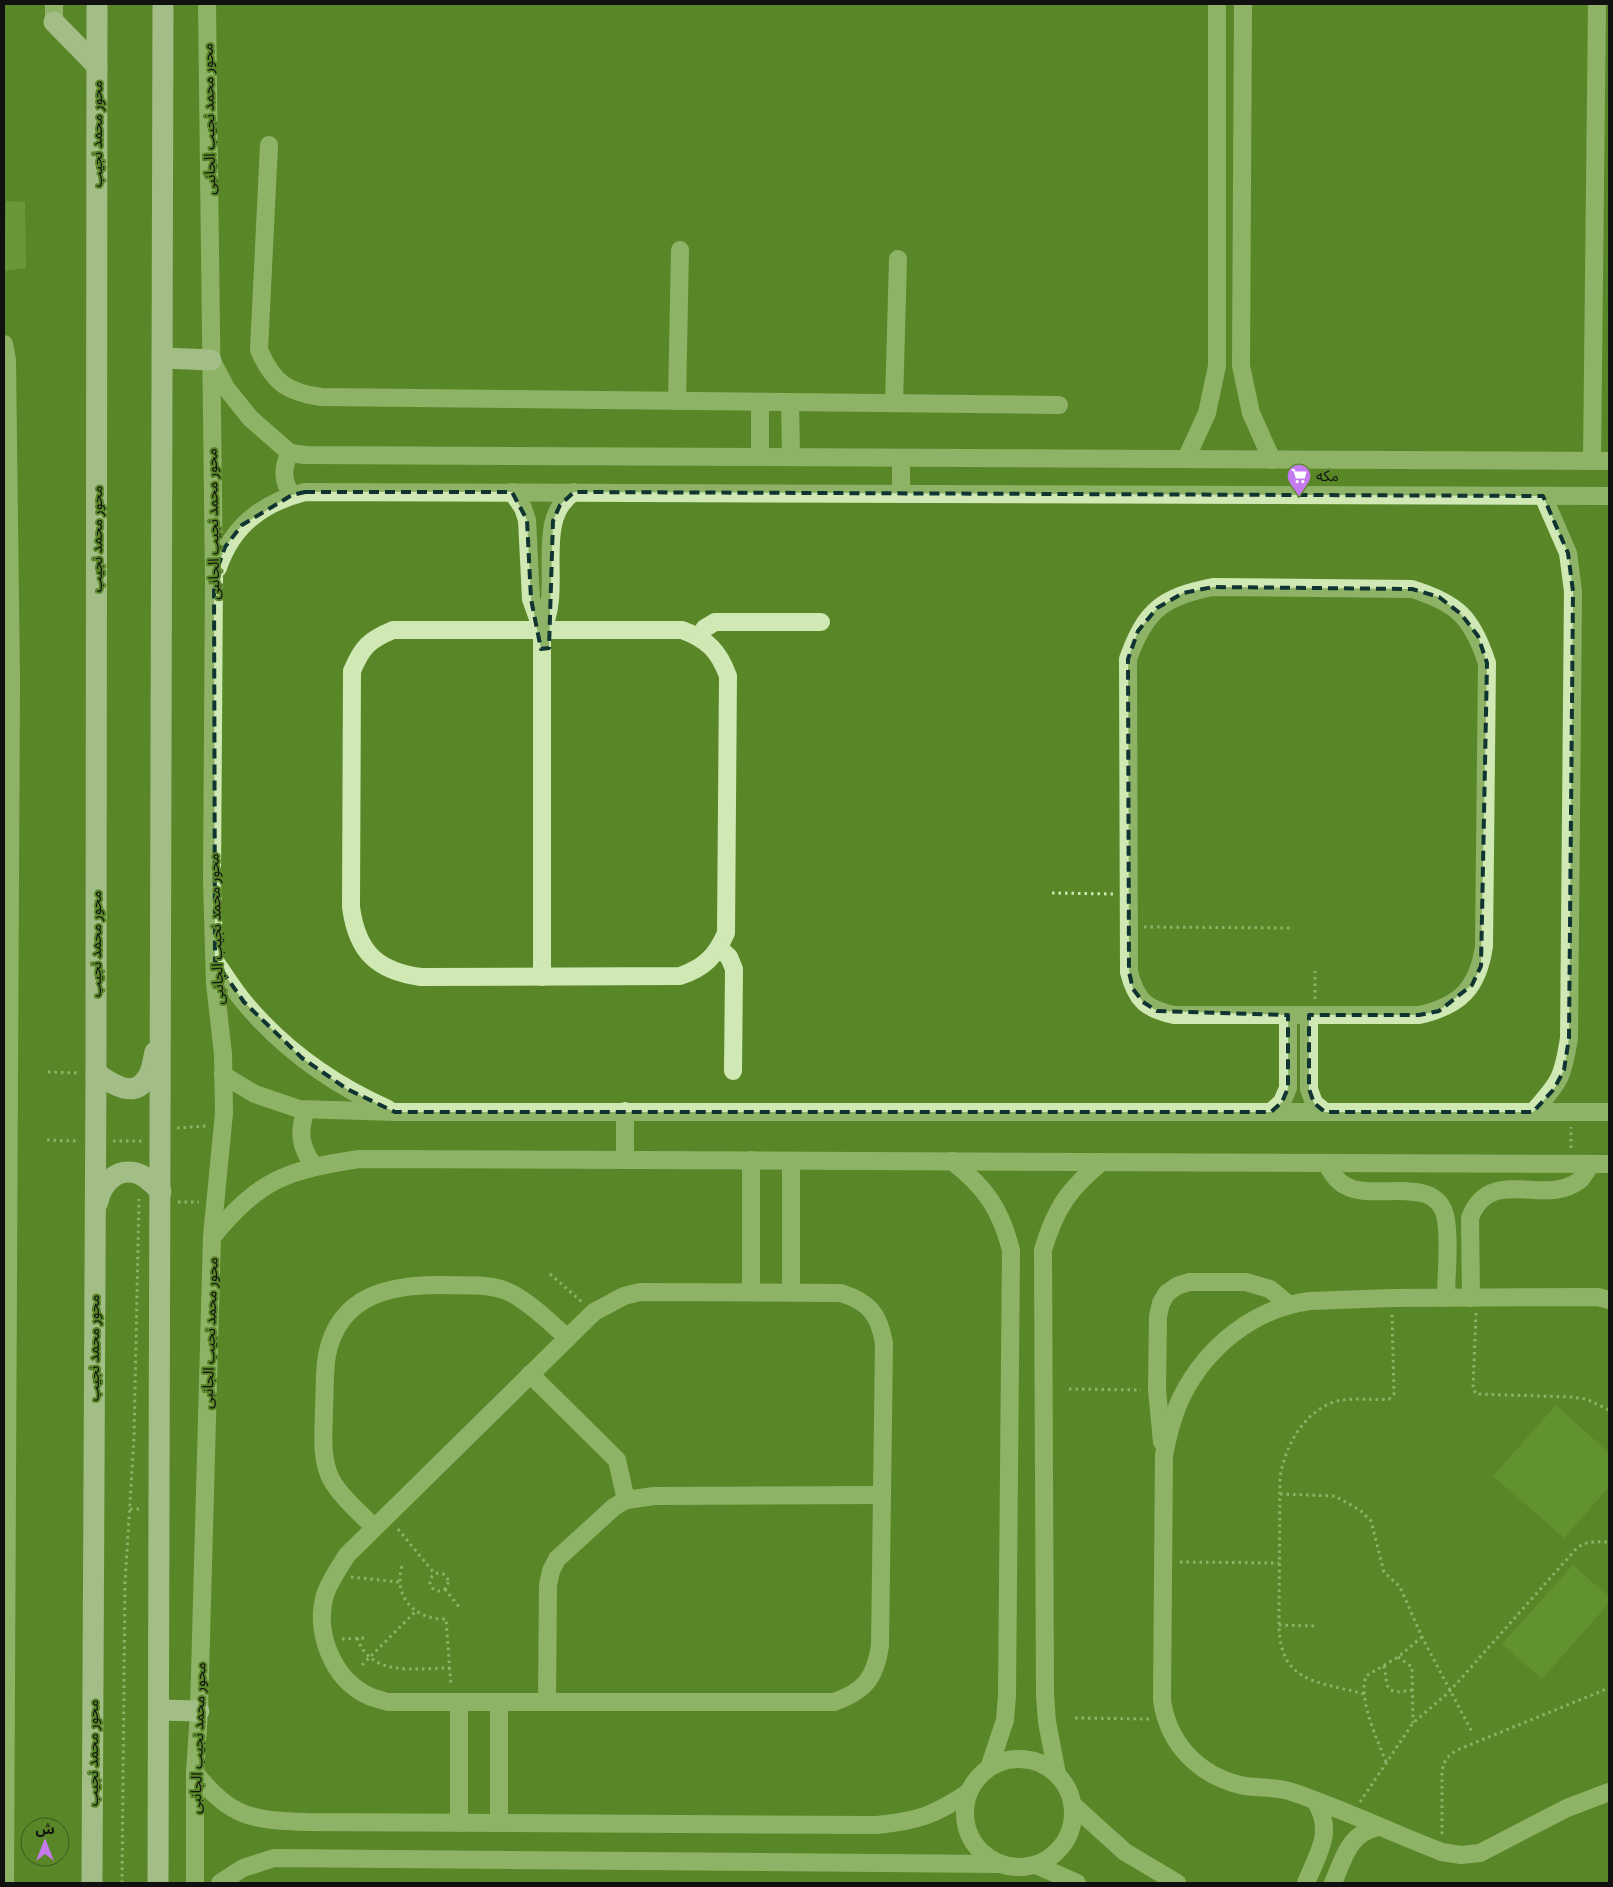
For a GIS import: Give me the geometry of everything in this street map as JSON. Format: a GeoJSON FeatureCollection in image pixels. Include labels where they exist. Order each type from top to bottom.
{"type":"FeatureCollection","features":[{"type":"Feature","properties":{"kind":"main road","name":"محور محمد نجيب"},"geometry":{"type":"LineString","coordinates":[[92,1883],[96,1073],[97,4]]}},
{"type":"Feature","properties":{"kind":"main road"},"geometry":{"type":"LineString","coordinates":[[158,1883],[162,1129],[163,4]]}},
{"type":"Feature","properties":{"kind":"main road"},"geometry":{"type":"LineString","coordinates":[[54,13],[97,66]]}},
{"type":"Feature","properties":{"kind":"main road"},"geometry":{"type":"LineString","coordinates":[[163,358],[211,360]]}},
{"type":"Feature","properties":{"kind":"main road"},"geometry":{"type":"LineString","coordinates":[[96,1073],[120,1088],[130,1089],[140,1086],[148,1078],[162,1030]]}},
{"type":"Feature","properties":{"kind":"main road"},"geometry":{"type":"LineString","coordinates":[[94,1222],[100,1192],[108,1180],[121,1173],[136,1173],[149,1180],[161,1197]]}},
{"type":"Feature","properties":{"kind":"main road"},"geometry":{"type":"LineString","coordinates":[[159,1710],[200,1711]]}},
{"type":"Feature","properties":{"kind":"street","name":"محور محمد نجيب الجانبى"},"geometry":{"type":"LineString","coordinates":[[195,1883],[195,1773],[200,1711],[212,1236],[224,1125],[212,881],[214,578],[207,4]]}},
{"type":"Feature","properties":{"kind":"street"},"geometry":{"type":"LineString","coordinates":[[1186,459],[1207,413],[1217,366],[1217,4]]}},
{"type":"Feature","properties":{"kind":"street"},"geometry":{"type":"LineString","coordinates":[[1244,4],[1240,366],[1251,413],[1272,460]]}},
{"type":"Feature","properties":{"kind":"street"},"geometry":{"type":"LineString","coordinates":[[211,360],[226,388],[250,418],[290,453],[1601,461],[1597,4]]}},
{"type":"Feature","properties":{"kind":"street"},"geometry":{"type":"LineString","coordinates":[[270,144],[259,350],[267,369],[281,385],[300,394],[321,397],[1059,405]]}},
{"type":"Feature","properties":{"kind":"street"},"geometry":{"type":"LineString","coordinates":[[677,401],[680,250]]}},
{"type":"Feature","properties":{"kind":"street"},"geometry":{"type":"LineString","coordinates":[[894,403],[898,259]]}},
{"type":"Feature","properties":{"kind":"street"},"geometry":{"type":"LineString","coordinates":[[4,344],[7,360],[5,1883]]}},
{"type":"Feature","properties":{"kind":"street"},"geometry":{"type":"LineString","coordinates":[[760,402],[760,457]]}},
{"type":"Feature","properties":{"kind":"street"},"geometry":{"type":"LineString","coordinates":[[790,402],[791,457]]}},
{"type":"Feature","properties":{"kind":"street"},"geometry":{"type":"LineString","coordinates":[[290,453],[284,467],[284,475],[292,495]]}},
{"type":"Feature","properties":{"kind":"street"},"geometry":{"type":"LineString","coordinates":[[901,458],[901,494]]}},
{"type":"Feature","properties":{"kind":"street"},"geometry":{"type":"LineString","coordinates":[[214,578],[225,547],[242,524],[271,504],[305,492],[1609,496]]}},
{"type":"Feature","properties":{"kind":"street"},"geometry":{"type":"LineString","coordinates":[[512,492],[523,508],[527,520],[531,599],[542,630]]}},
{"type":"Feature","properties":{"kind":"street"},"geometry":{"type":"LineString","coordinates":[[542,977],[542,630],[551,602],[553,521],[560,505],[574,492]]}},
{"type":"Feature","properties":{"kind":"street"},"geometry":{"type":"LineString","coordinates":[[1534,1112],[1554,1089],[1564,1070],[1569,1038],[1573,591],[1568,553],[1544,496]]}},
{"type":"Feature","properties":{"kind":"street"},"geometry":{"type":"LineString","coordinates":[[1212,587],[1412,589],[1439,597],[1462,614],[1478,636],[1487,663],[1484,946],[1481,966],[1472,985],[1458,1000],[1439,1011],[1419,1015],[1174,1014],[1157,1011],[1142,1002],[1133,989],[1129,972],[1128,894],[1128,659],[1138,631],[1157,608],[1183,593],[1212,587]]}},
{"type":"Feature","properties":{"kind":"street"},"geometry":{"type":"LineString","coordinates":[[699,636],[705,628],[715,622],[821,622]]}},
{"type":"Feature","properties":{"kind":"street"},"geometry":{"type":"LineString","coordinates":[[393,630],[542,630],[682,630],[699,636],[712,646],[722,660],[728,676],[726,933],[719,948],[709,961],[696,971],[680,976],[421,977],[399,974],[379,965],[364,949],[354,929],[351,907],[352,671],[360,652],[374,637],[393,630]]}},
{"type":"Feature","properties":{"kind":"street"},"geometry":{"type":"LineString","coordinates":[[719,948],[729,957],[734,969],[733,1071]]}},
{"type":"Feature","properties":{"kind":"street"},"geometry":{"type":"LineString","coordinates":[[215,960],[244,1002],[262,1022],[302,1058],[347,1089],[395,1112]]}},
{"type":"Feature","properties":{"kind":"street"},"geometry":{"type":"LineString","coordinates":[[1270,1112],[1282,1102],[1288,1088],[1288,1015]]}},
{"type":"Feature","properties":{"kind":"street"},"geometry":{"type":"LineString","coordinates":[[1312,1015],[1308,1089],[1314,1103],[1325,1112]]}},
{"type":"Feature","properties":{"kind":"street"},"geometry":{"type":"LineString","coordinates":[[223,1075],[256,1094],[306,1110],[395,1112],[1609,1112]]}},
{"type":"Feature","properties":{"kind":"street"},"geometry":{"type":"LineString","coordinates":[[306,1110],[301,1124],[300,1139],[305,1154],[314,1166]]}},
{"type":"Feature","properties":{"kind":"street"},"geometry":{"type":"LineString","coordinates":[[625,1111],[625,1160]]}},
{"type":"Feature","properties":{"kind":"street"},"geometry":{"type":"LineString","coordinates":[[212,1236],[237,1207],[288,1173],[314,1166],[359,1159],[1609,1164]]}},
{"type":"Feature","properties":{"kind":"street"},"geometry":{"type":"LineString","coordinates":[[751,1160],[751,1292]]}},
{"type":"Feature","properties":{"kind":"street"},"geometry":{"type":"LineString","coordinates":[[791,1161],[791,1292]]}},
{"type":"Feature","properties":{"kind":"street"},"geometry":{"type":"LineString","coordinates":[[952,1161],[974,1178],[992,1199],[1004,1224],[1011,1250],[1007,1695],[1005,1720],[989,1768]]}},
{"type":"Feature","properties":{"kind":"street"},"geometry":{"type":"LineString","coordinates":[[1057,1774],[1049,1739],[1045,1695],[1043,1250],[1051,1224],[1063,1200],[1080,1179],[1102,1162]]}},
{"type":"Feature","properties":{"kind":"street"},"geometry":{"type":"LineString","coordinates":[[1326,1163],[1334,1177],[1346,1187],[1362,1191],[1421,1192],[1433,1198],[1442,1207],[1446,1220],[1446,1298]]}},
{"type":"Feature","properties":{"kind":"street"},"geometry":{"type":"LineString","coordinates":[[1474,1298],[1470,1218],[1474,1206],[1482,1197],[1500,1190],[1565,1188],[1580,1179],[1591,1164]]}},
{"type":"Feature","properties":{"kind":"street"},"geometry":{"type":"LineString","coordinates":[[1288,1304],[1270,1288],[1246,1282],[1189,1282],[1177,1286],[1167,1293],[1160,1304],[1158,1316],[1157,1390],[1164,1455],[1162,1700],[1165,1719],[1176,1742],[1194,1762],[1216,1776],[1240,1785],[1292,1792],[1442,1852],[1461,1855],[1480,1853],[1567,1808],[1609,1792]]}},
{"type":"Feature","properties":{"kind":"street"},"geometry":{"type":"LineString","coordinates":[[380,1521],[340,1492],[331,1478],[326,1462],[324,1427],[327,1355],[334,1335],[345,1317],[360,1303],[378,1292],[398,1286],[424,1284],[486,1286],[511,1293],[523,1300],[568,1338]]}},
{"type":"Feature","properties":{"kind":"street"},"geometry":{"type":"LineString","coordinates":[[640,1292],[791,1292],[841,1293],[858,1299],[872,1310],[881,1326],[884,1343],[880,1646],[877,1665],[868,1683],[853,1695],[834,1702],[388,1702],[369,1696],[353,1686],[340,1673],[330,1657],[324,1640],[322,1618],[325,1596],[333,1576],[347,1555],[594,1312],[624,1296],[640,1292]]}},
{"type":"Feature","properties":{"kind":"street"},"geometry":{"type":"LineString","coordinates":[[1164,1455],[1171,1422],[1182,1396],[1197,1371],[1215,1349],[1237,1330],[1262,1315],[1288,1304],[1392,1298],[1598,1298],[1609,1300]]}},
{"type":"Feature","properties":{"kind":"street"},"geometry":{"type":"LineString","coordinates":[[530,1374],[617,1460],[626,1500]]}},
{"type":"Feature","properties":{"kind":"street"},"geometry":{"type":"LineString","coordinates":[[547,1702],[548,1585],[551,1572],[557,1559],[614,1506],[626,1500],[654,1496],[882,1495]]}},
{"type":"Feature","properties":{"kind":"street"},"geometry":{"type":"LineString","coordinates":[[456,1702],[459,1823]]}},
{"type":"Feature","properties":{"kind":"street"},"geometry":{"type":"LineString","coordinates":[[499,1702],[499,1823]]}},
{"type":"Feature","properties":{"kind":"street"},"geometry":{"type":"LineString","coordinates":[[220,1883],[243,1868],[274,1858],[999,1864],[1017,1868],[1036,1865],[1053,1857],[1066,1843],[1073,1825],[1074,1806],[1068,1789],[1057,1774],[1042,1764],[1024,1759],[1006,1760],[989,1768],[977,1778],[969,1792],[965,1809],[966,1826],[973,1842],[984,1855],[999,1864]]}},
{"type":"Feature","properties":{"kind":"street"},"geometry":{"type":"LineString","coordinates":[[195,1773],[214,1796],[242,1814],[266,1819],[308,1822],[877,1825],[910,1822],[941,1811],[969,1792]]}},
{"type":"Feature","properties":{"kind":"street"},"geometry":{"type":"LineString","coordinates":[[1306,1883],[1326,1835],[1326,1822],[1316,1802]]}},
{"type":"Feature","properties":{"kind":"street"},"geometry":{"type":"LineString","coordinates":[[1074,1806],[1098,1830],[1125,1852],[1176,1883]]}},
{"type":"Feature","properties":{"kind":"street"},"geometry":{"type":"LineString","coordinates":[[1333,1883],[1350,1845],[1358,1835],[1378,1827]]}},
{"type":"Feature","properties":{"kind":"street"},"geometry":{"type":"LineString","coordinates":[[1036,1865],[1077,1883]]}},
{"type":"Feature","properties":{"kind":"path"},"geometry":{"type":"LineString","coordinates":[[1052,893],[1128,894]]}},
{"type":"Feature","properties":{"kind":"path"},"geometry":{"type":"LineString","coordinates":[[1128,927],[1291,928]]}},
{"type":"Feature","properties":{"kind":"path"},"geometry":{"type":"LineString","coordinates":[[1312,1015],[1315,971]]}},
{"type":"Feature","properties":{"kind":"path"},"geometry":{"type":"LineString","coordinates":[[48,1072],[96,1073]]}},
{"type":"Feature","properties":{"kind":"path"},"geometry":{"type":"LineString","coordinates":[[1570,1164],[1571,1112]]}},
{"type":"Feature","properties":{"kind":"path"},"geometry":{"type":"LineString","coordinates":[[162,1129],[224,1125]]}},
{"type":"Feature","properties":{"kind":"path"},"geometry":{"type":"LineString","coordinates":[[122,1883],[124,1630],[134,1438],[139,1194]]}},
{"type":"Feature","properties":{"kind":"path"},"geometry":{"type":"LineString","coordinates":[[161,1197],[217,1202]]}},
{"type":"Feature","properties":{"kind":"path"},"geometry":{"type":"LineString","coordinates":[[550,1274],[594,1312]]}},
{"type":"Feature","properties":{"kind":"path"},"geometry":{"type":"LineString","coordinates":[[1364,1694],[1302,1677],[1283,1657],[1279,1644],[1278,1626],[1280,1476],[1285,1453],[1296,1433],[1312,1416],[1332,1403],[1389,1398],[1394,1394],[1392,1298]]}},
{"type":"Feature","properties":{"kind":"path"},"geometry":{"type":"LineString","coordinates":[[1474,1298],[1473,1388],[1476,1394],[1572,1397],[1586,1399],[1609,1410]]}},
{"type":"Feature","properties":{"kind":"path"},"geometry":{"type":"LineString","coordinates":[[1069,1389],[1157,1390]]}},
{"type":"Feature","properties":{"kind":"path"},"geometry":{"type":"LineString","coordinates":[[1280,1494],[1335,1496],[1360,1510],[1370,1522],[1384,1572],[1400,1587],[1449,1692],[1472,1732]]}},
{"type":"Feature","properties":{"kind":"path"},"geometry":{"type":"LineString","coordinates":[[130,1509],[144,1509]]}},
{"type":"Feature","properties":{"kind":"path"},"geometry":{"type":"LineString","coordinates":[[380,1521],[434,1574]]}},
{"type":"Feature","properties":{"kind":"path"},"geometry":{"type":"LineString","coordinates":[[1352,1816],[1413,1723],[1449,1692],[1576,1549],[1582,1544],[1589,1542],[1609,1542]]}},
{"type":"Feature","properties":{"kind":"path"},"geometry":{"type":"LineString","coordinates":[[1163,1562],[1279,1562]]}},
{"type":"Feature","properties":{"kind":"path"},"geometry":{"type":"LineString","coordinates":[[402,1566],[399,1582],[401,1593],[415,1612],[425,1617],[446,1619],[450,1668],[456,1702]]}},
{"type":"Feature","properties":{"kind":"path"},"geometry":{"type":"LineString","coordinates":[[439,1572],[447,1577],[448,1586],[445,1589],[436,1591],[432,1589],[429,1581],[434,1574],[439,1572]]}},
{"type":"Feature","properties":{"kind":"path"},"geometry":{"type":"LineString","coordinates":[[333,1576],[399,1582]]}},
{"type":"Feature","properties":{"kind":"path"},"geometry":{"type":"LineString","coordinates":[[445,1589],[460,1608]]}},
{"type":"Feature","properties":{"kind":"path"},"geometry":{"type":"LineString","coordinates":[[362,1665],[415,1612]]}},
{"type":"Feature","properties":{"kind":"path"},"geometry":{"type":"LineString","coordinates":[[1278,1626],[1318,1626]]}},
{"type":"Feature","properties":{"kind":"path"},"geometry":{"type":"LineString","coordinates":[[1386,1762],[1372,1725],[1364,1694],[1366,1676],[1398,1657],[1422,1637]]}},
{"type":"Feature","properties":{"kind":"path"},"geometry":{"type":"LineString","coordinates":[[357,1638],[369,1658],[383,1667],[450,1668]]}},
{"type":"Feature","properties":{"kind":"path"},"geometry":{"type":"LineString","coordinates":[[324,1640],[366,1638]]}},
{"type":"Feature","properties":{"kind":"path"},"geometry":{"type":"LineString","coordinates":[[1398,1657],[1412,1667],[1414,1690],[1413,1723]]}},
{"type":"Feature","properties":{"kind":"path"},"geometry":{"type":"LineString","coordinates":[[1384,1666],[1387,1686],[1390,1690],[1396,1692],[1414,1690]]}},
{"type":"Feature","properties":{"kind":"path"},"geometry":{"type":"LineString","coordinates":[[1442,1852],[1442,1771],[1444,1763],[1449,1756],[1458,1750],[1539,1715],[1609,1688]]}},
{"type":"Feature","properties":{"kind":"path"},"geometry":{"type":"LineString","coordinates":[[1075,1718],[1165,1719]]}},
{"type":"Feature","properties":{"kind":"highlighted area"},"geometry":{"type":"Polygon","coordinates":[[[305,492],[512,492],[527,520],[531,599],[541,649],[549,648],[553,521],[560,505],[574,492],[1543,496],[1568,553],[1573,591],[1569,1038],[1564,1070],[1554,1089],[1533,1112],[1325,1112],[1314,1103],[1309,1089],[1309,1015],[1419,1015],[1439,1011],[1472,985],[1481,966],[1487,663],[1478,636],[1461,614],[1439,597],[1412,589],[1213,587],[1183,593],[1157,608],[1138,631],[1128,659],[1129,972],[1133,989],[1143,1002],[1157,1011],[1288,1015],[1288,1088],[1282,1102],[1271,1112],[395,1112],[347,1089],[302,1058],[244,1002],[215,961],[214,578],[225,547],[242,525],[292,495],[305,492]]]}},
{"type":"Feature","properties":{"kind":"green space"},"geometry":{"type":"Polygon","coordinates":[[[1556,1405],[1609,1453],[1609,1487],[1564,1538],[1493,1476],[1556,1405]]]}},
{"type":"Feature","properties":{"kind":"green space"},"geometry":{"type":"Polygon","coordinates":[[[1573,1565],[1609,1597],[1609,1603],[1542,1679],[1502,1644],[1573,1565]]]}},
{"type":"Feature","properties":{"kind":"building"},"geometry":{"type":"Polygon","coordinates":[[[6,201],[25,202],[26,268],[4,271],[6,201]]]}},
{"type":"Feature","properties":{"kind":"place","name":"مكه"},"geometry":{"type":"Point","coordinates":[1299,497]}}]}
